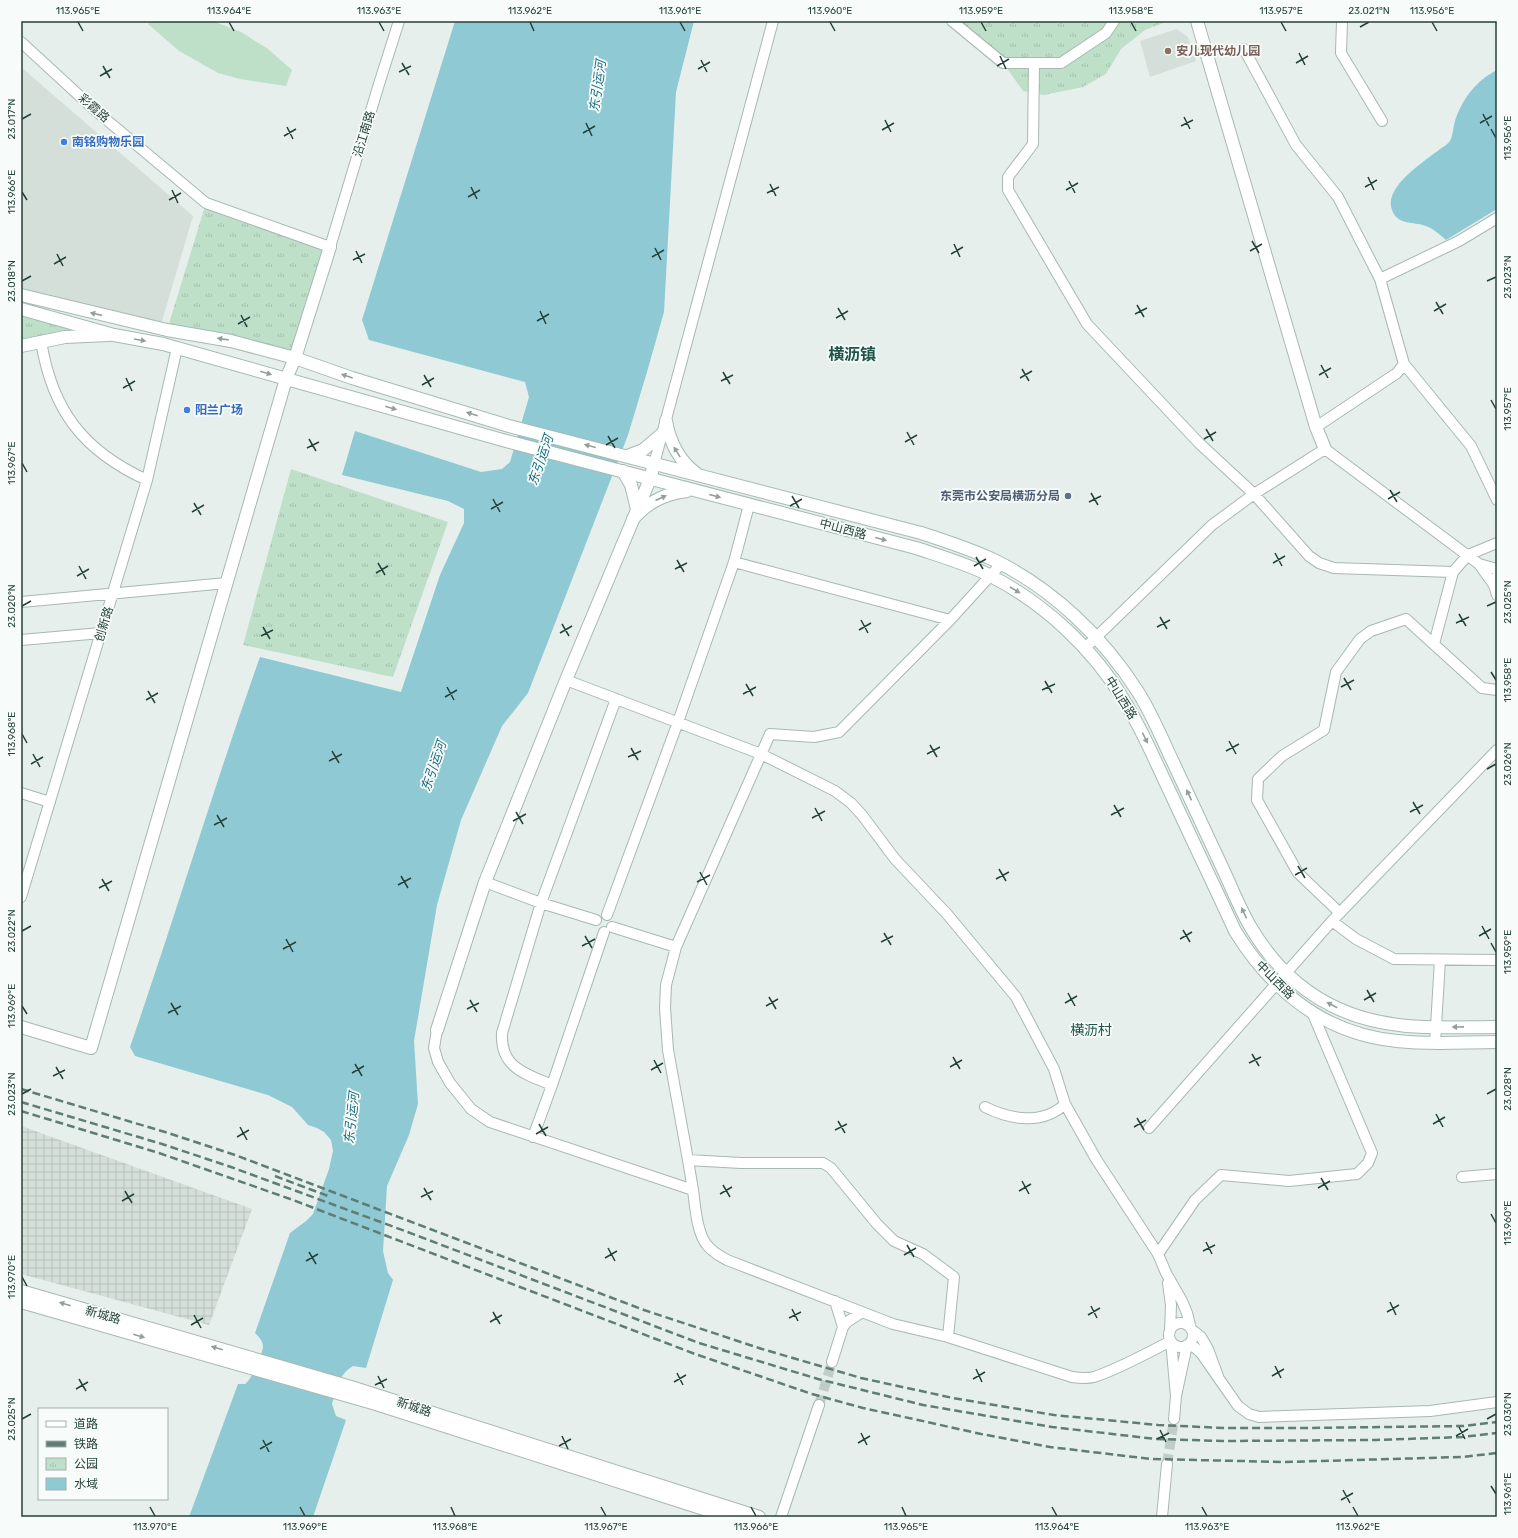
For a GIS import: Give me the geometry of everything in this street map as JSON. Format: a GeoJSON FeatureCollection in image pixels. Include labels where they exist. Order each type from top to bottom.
{"type":"FeatureCollection","features":[{"type":"Feature","properties":{"kind":"main road"},"geometry":{"type":"LineString","coordinates":[[1198,21],[1316,427],[1325,449]]}},
{"type":"Feature","properties":{"kind":"main road"},"geometry":{"type":"LineString","coordinates":[[21,1027],[91,1048],[286,379],[295,358],[330,247]]}},
{"type":"Feature","properties":{"kind":"main road","name":"中山西路"},"geometry":{"type":"LineString","coordinates":[[21,295],[167,330],[231,340],[295,358],[352,378],[509,426],[921,534],[958,545],[1001,564],[1029,581],[1061,604],[1096,638],[1116,661],[1138,694],[1157,728],[1249,924],[1268,953],[1287,974],[1302,987],[1320,999],[1357,1017],[1398,1026],[1497,1027]]}},
{"type":"Feature","properties":{"kind":"main road"},"geometry":{"type":"LineString","coordinates":[[21,309],[114,335]]}},
{"type":"Feature","properties":{"kind":"main road"},"geometry":{"type":"LineString","coordinates":[[21,346],[41,341],[81,336],[114,335]]}},
{"type":"Feature","properties":{"kind":"main road","name":"中山西路"},"geometry":{"type":"LineString","coordinates":[[114,335],[177,348],[506,441],[916,548],[953,560],[990,576],[1020,593],[1051,616],[1085,648],[1104,670],[1125,701],[1136,722],[1235,931],[1260,968],[1276,985],[1293,999],[1331,1023],[1374,1037],[1396,1041],[1435,1043],[1497,1042]]}},
{"type":"Feature","properties":{"kind":"main road"},"geometry":{"type":"LineString","coordinates":[[666,421],[670,437],[677,452],[687,465],[700,476]]}},
{"type":"Feature","properties":{"kind":"main road"},"geometry":{"type":"LineString","coordinates":[[627,456],[647,447],[663,433]]}},
{"type":"Feature","properties":{"kind":"main road"},"geometry":{"type":"LineString","coordinates":[[437,1030],[485,882],[566,680],[650,479],[654,464]]}},
{"type":"Feature","properties":{"kind":"main road"},"geometry":{"type":"LineString","coordinates":[[623,471],[631,485],[635,514]]}},
{"type":"Feature","properties":{"kind":"main road"},"geometry":{"type":"LineString","coordinates":[[635,514],[645,506],[661,497],[678,492],[696,491]]}},
{"type":"Feature","properties":{"kind":"main road","name":"新城路"},"geometry":{"type":"LineString","coordinates":[[21,1291],[759,1517]]}},
{"type":"Feature","properties":{"kind":"main road","name":"新城路"},"geometry":{"type":"LineString","coordinates":[[21,1302],[253,1363]]}},
{"type":"Feature","properties":{"kind":"main road","name":"新城路"},"geometry":{"type":"LineString","coordinates":[[349,1391],[729,1517]]}},
{"type":"Feature","properties":{"kind":"street","name":"沿江南路"},"geometry":{"type":"LineString","coordinates":[[330,247],[378,84],[399,21]]}},
{"type":"Feature","properties":{"kind":"street"},"geometry":{"type":"LineString","coordinates":[[654,464],[773,21]]}},
{"type":"Feature","properties":{"kind":"street"},"geometry":{"type":"LineString","coordinates":[[952,21],[1003,63],[1061,63],[1106,33],[1114,21]]}},
{"type":"Feature","properties":{"kind":"street"},"geometry":{"type":"LineString","coordinates":[[1342,21],[1341,53],[1382,121]]}},
{"type":"Feature","properties":{"kind":"street","name":"彩霞路"},"geometry":{"type":"LineString","coordinates":[[21,42],[96,111],[206,203],[330,247]]}},
{"type":"Feature","properties":{"kind":"street"},"geometry":{"type":"LineString","coordinates":[[1244,49],[1296,145],[1338,197],[1380,279],[1404,364],[1471,446],[1497,500]]}},
{"type":"Feature","properties":{"kind":"street"},"geometry":{"type":"LineString","coordinates":[[1034,63],[1032,144],[1008,177],[1008,190],[1087,324],[1199,443],[1254,494],[1309,556],[1324,565],[1334,568],[1453,572]]}},
{"type":"Feature","properties":{"kind":"street"},"geometry":{"type":"LineString","coordinates":[[1380,279],[1459,241],[1497,218]]}},
{"type":"Feature","properties":{"kind":"street"},"geometry":{"type":"LineString","coordinates":[[41,341],[44,361],[50,381],[58,400],[72,423],[95,448],[111,461],[128,472],[147,480]]}},
{"type":"Feature","properties":{"kind":"street","name":"创新路"},"geometry":{"type":"LineString","coordinates":[[22,890],[147,480],[177,348]]}},
{"type":"Feature","properties":{"kind":"street"},"geometry":{"type":"LineString","coordinates":[[1316,427],[1388,380],[1397,373],[1404,364]]}},
{"type":"Feature","properties":{"kind":"street"},"geometry":{"type":"LineString","coordinates":[[1085,648],[1212,526],[1254,494],[1325,449],[1468,555],[1479,564],[1496,586]]}},
{"type":"Feature","properties":{"kind":"street"},"geometry":{"type":"LineString","coordinates":[[607,916],[678,722],[734,562],[749,505]]}},
{"type":"Feature","properties":{"kind":"street"},"geometry":{"type":"LineString","coordinates":[[1434,644],[1453,572],[1468,555],[1497,543]]}},
{"type":"Feature","properties":{"kind":"street"},"geometry":{"type":"LineString","coordinates":[[734,562],[950,620]]}},
{"type":"Feature","properties":{"kind":"street"},"geometry":{"type":"LineString","coordinates":[[1001,564],[950,620],[839,732],[814,737],[770,734],[761,754],[676,947],[666,985],[665,1008],[668,1050],[701,1235],[706,1244],[715,1253],[727,1260],[893,1324],[948,1337],[1072,1377],[1081,1379],[1093,1377],[1171,1341]]}},
{"type":"Feature","properties":{"kind":"street"},"geometry":{"type":"LineString","coordinates":[[1479,564],[1497,568]]}},
{"type":"Feature","properties":{"kind":"street"},"geometry":{"type":"LineString","coordinates":[[21,602],[227,583]]}},
{"type":"Feature","properties":{"kind":"street"},"geometry":{"type":"LineString","coordinates":[[1497,690],[1482,688],[1406,619],[1371,631],[1360,639],[1336,672],[1324,730],[1282,756],[1258,779],[1256,800],[1298,873],[1356,939],[1394,959],[1497,960]]}},
{"type":"Feature","properties":{"kind":"street"},"geometry":{"type":"LineString","coordinates":[[21,640],[101,633]]}},
{"type":"Feature","properties":{"kind":"street"},"geometry":{"type":"LineString","coordinates":[[566,680],[761,754],[835,791],[851,803],[862,815],[895,859],[947,914],[1016,997],[1054,1069],[1065,1104],[1096,1159],[1158,1254],[1166,1273],[1187,1313],[1193,1332],[1192,1340],[1187,1345],[1176,1396],[1174,1419]]}},
{"type":"Feature","properties":{"kind":"street"},"geometry":{"type":"LineString","coordinates":[[552,1085],[516,1068],[508,1060],[502,1044],[503,1028],[541,903],[616,699]]}},
{"type":"Feature","properties":{"kind":"street"},"geometry":{"type":"LineString","coordinates":[[1149,1128],[1336,917],[1497,750]]}},
{"type":"Feature","properties":{"kind":"street"},"geometry":{"type":"LineString","coordinates":[[21,793],[50,802]]}},
{"type":"Feature","properties":{"kind":"street"},"geometry":{"type":"LineString","coordinates":[[485,882],[541,903],[596,920]]}},
{"type":"Feature","properties":{"kind":"street"},"geometry":{"type":"LineString","coordinates":[[533,1137],[608,930],[612,920],[607,916],[600,916],[596,920],[596,927],[598,930],[608,930],[676,947]]}},
{"type":"Feature","properties":{"kind":"street"},"geometry":{"type":"LineString","coordinates":[[1435,1043],[1440,960]]}},
{"type":"Feature","properties":{"kind":"street"},"geometry":{"type":"LineString","coordinates":[[1158,1254],[1195,1200],[1220,1175],[1288,1181],[1357,1174],[1368,1163],[1372,1152],[1312,1012]]}},
{"type":"Feature","properties":{"kind":"street"},"geometry":{"type":"LineString","coordinates":[[437,1030],[434,1048],[438,1062],[450,1083],[471,1109],[490,1122],[692,1190]]}},
{"type":"Feature","properties":{"kind":"street"},"geometry":{"type":"LineString","coordinates":[[985,1107],[1004,1115],[1036,1118],[1046,1116],[1059,1110],[1065,1104]]}},
{"type":"Feature","properties":{"kind":"street"},"geometry":{"type":"LineString","coordinates":[[688,1160],[742,1163],[823,1163],[831,1168],[877,1224],[894,1241],[923,1254],[954,1276],[948,1337]]}},
{"type":"Feature","properties":{"kind":"street"},"geometry":{"type":"LineString","coordinates":[[1462,1177],[1497,1174]]}},
{"type":"Feature","properties":{"kind":"street"},"geometry":{"type":"LineString","coordinates":[[1166,1273],[1170,1294],[1170,1334],[1176,1396]]}},
{"type":"Feature","properties":{"kind":"street"},"geometry":{"type":"LineString","coordinates":[[835,1301],[843,1327]]}},
{"type":"Feature","properties":{"kind":"street"},"geometry":{"type":"LineString","coordinates":[[832,1362],[843,1327],[847,1322],[862,1312]]}},
{"type":"Feature","properties":{"kind":"street"},"geometry":{"type":"LineString","coordinates":[[1170,1331],[1178,1324],[1186,1324],[1202,1337],[1218,1376]]}},
{"type":"Feature","properties":{"kind":"street"},"geometry":{"type":"LineString","coordinates":[[1171,1341],[1179,1346],[1187,1345],[1198,1349],[1238,1406],[1249,1414],[1259,1417],[1430,1411],[1497,1402]]}},
{"type":"Feature","properties":{"kind":"street"},"geometry":{"type":"LineString","coordinates":[[781,1517],[819,1405]]}},
{"type":"Feature","properties":{"kind":"street"},"geometry":{"type":"LineString","coordinates":[[1162,1517],[1167,1464]]}},
{"type":"Feature","properties":{"kind":"shaded area","name":"安儿现代幼儿园"},"geometry":{"type":"Polygon","coordinates":[[[1177,29],[1188,37],[1196,61],[1150,77],[1140,41],[1177,29]]]}},
{"type":"Feature","properties":{"kind":"shaded area","name":"南铭购物乐园"},"geometry":{"type":"Polygon","coordinates":[[[21,67],[193,216],[160,328],[21,288],[21,67]]]}},
{"type":"Feature","properties":{"kind":"shaded area"},"geometry":{"type":"Polygon","coordinates":[[[21,1126],[252,1209],[209,1325],[21,1274],[21,1126]]]}},
{"type":"Feature","properties":{"kind":"green space"},"geometry":{"type":"Polygon","coordinates":[[[150,21],[211,21],[241,32],[268,49],[292,70],[286,86],[240,79],[218,73],[179,51],[148,24],[150,21]]]}},
{"type":"Feature","properties":{"kind":"green space"},"geometry":{"type":"Polygon","coordinates":[[[952,21],[1168,21],[1145,30],[1121,49],[1106,74],[1083,87],[1044,95],[1023,91],[1003,63],[952,21]]]}},
{"type":"Feature","properties":{"kind":"green space"},"geometry":{"type":"Polygon","coordinates":[[[206,203],[330,247],[295,358],[167,330],[206,203]]]}},
{"type":"Feature","properties":{"kind":"green space"},"geometry":{"type":"Polygon","coordinates":[[[21,311],[114,335],[21,346],[21,311]]]}},
{"type":"Feature","properties":{"kind":"green space"},"geometry":{"type":"Polygon","coordinates":[[[291,469],[448,522],[393,677],[243,645],[291,469]]]}},
{"type":"Feature","properties":{"kind":"water","name":"东引运河"},"geometry":{"type":"Polygon","coordinates":[[[455,21],[694,21],[676,92],[664,312],[628,435],[528,693],[502,726],[461,820],[437,905],[414,1041],[418,1104],[409,1135],[387,1186],[383,1251],[388,1273],[393,1280],[366,1368],[353,1366],[344,1373],[337,1387],[332,1404],[336,1416],[346,1420],[313,1517],[189,1517],[238,1384],[245,1384],[248,1381],[254,1372],[261,1355],[263,1347],[262,1343],[255,1333],[290,1233],[313,1214],[329,1169],[333,1151],[331,1140],[324,1132],[308,1125],[292,1107],[268,1095],[135,1056],[130,1047],[260,657],[401,692],[440,575],[464,523],[464,509],[448,501],[342,475],[355,431],[481,472],[502,469],[510,462],[529,397],[525,382],[369,340],[362,320],[455,21]]]}},
{"type":"Feature","properties":{"kind":"water"},"geometry":{"type":"Polygon","coordinates":[[[1497,70],[1497,209],[1446,240],[1429,227],[1398,219],[1392,210],[1391,201],[1399,184],[1407,175],[1449,142],[1452,137],[1454,123],[1466,98],[1483,79],[1497,70]]]}},
{"type":"Feature","properties":{"kind":"tunnel"},"geometry":{"type":"LineString","coordinates":[[819,1405],[832,1362]]}},
{"type":"Feature","properties":{"kind":"tunnel"},"geometry":{"type":"LineString","coordinates":[[1167,1464],[1174,1419]]}},
{"type":"Feature","properties":{"kind":"railway"},"geometry":{"type":"LineString","coordinates":[[21,1089],[165,1132],[235,1155],[644,1310],[762,1349],[861,1378],[953,1398],[1054,1415],[1158,1425],[1224,1428],[1306,1428],[1464,1426],[1497,1422]]}},
{"type":"Feature","properties":{"kind":"railway"},"geometry":{"type":"LineString","coordinates":[[21,1102],[162,1144],[231,1167],[405,1231],[699,1343],[818,1379],[923,1405],[1052,1427],[1156,1439],[1223,1441],[1376,1440],[1462,1437],[1497,1433]]}},
{"type":"Feature","properties":{"kind":"railway"},"geometry":{"type":"LineString","coordinates":[[21,1111],[159,1153],[293,1200],[695,1354],[812,1394],[863,1408],[981,1434],[1050,1447],[1151,1459],[1284,1462],[1462,1457],[1497,1453]]}},
{"type":"Feature","properties":{"kind":"railway"},"geometry":{"type":"LineString","coordinates":[[275,1176],[328,1196]]}},
{"type":"Feature","properties":{"kind":"place","name":"安儿现代幼儿园"},"geometry":{"type":"Point","coordinates":[1168,51]}},
{"type":"Feature","properties":{"kind":"place","name":"南铭购物乐园"},"geometry":{"type":"Point","coordinates":[64,142]}},
{"type":"Feature","properties":{"kind":"place","name":"阳兰广场"},"geometry":{"type":"Point","coordinates":[187,410]}},
{"type":"Feature","properties":{"kind":"place","name":"东莞市公安局横沥分局"},"geometry":{"type":"Point","coordinates":[1068,496]}},
{"type":"Feature","properties":{"kind":"district","name":"横沥镇"},"geometry":{"type":"Point","coordinates":[852,354]}},
{"type":"Feature","properties":{"kind":"district","name":"横沥村"},"geometry":{"type":"Point","coordinates":[1091,1030]}}]}
